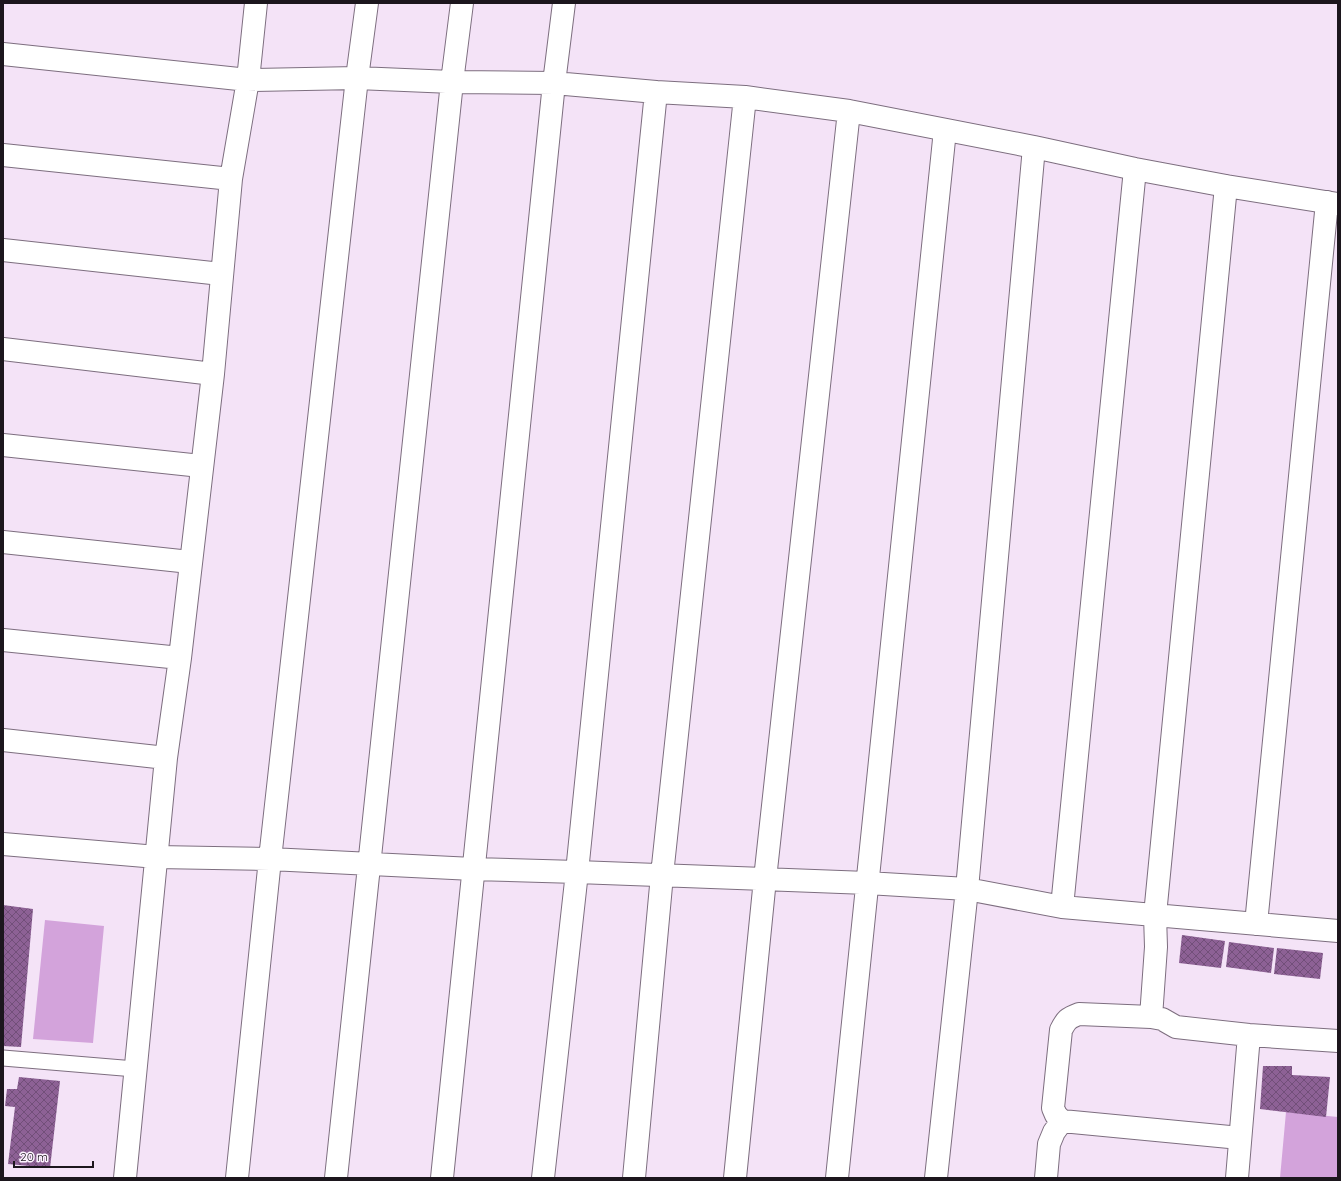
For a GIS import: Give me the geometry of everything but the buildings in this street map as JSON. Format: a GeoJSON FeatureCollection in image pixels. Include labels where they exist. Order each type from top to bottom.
{"type":"FeatureCollection","features":[{"type":"Feature","properties":{"kind":"street"},"geometry":{"type":"LineString","coordinates":[[125,1178],[166,758],[180,658],[201,466],[213,374],[231,179],[248,80],[256,3]]}},
{"type":"Feature","properties":{"kind":"street"},"geometry":{"type":"LineString","coordinates":[[237,1178],[270,859],[357,78],[367,3]]}},
{"type":"Feature","properties":{"kind":"street"},"geometry":{"type":"LineString","coordinates":[[336,1178],[452,82],[462,3]]}},
{"type":"Feature","properties":{"kind":"street"},"geometry":{"type":"LineString","coordinates":[[442,1178],[554,83],[564,3]]}},
{"type":"Feature","properties":{"kind":"street"},"geometry":{"type":"LineString","coordinates":[[3,54],[248,80],[357,78],[452,82],[554,83],[656,92],[745,97],[849,111],[1034,147],[1136,169],[1226,186],[1332,203],[1256,924]]}},
{"type":"Feature","properties":{"kind":"street"},"geometry":{"type":"LineString","coordinates":[[543,1178],[577,872],[656,92]]}},
{"type":"Feature","properties":{"kind":"street"},"geometry":{"type":"LineString","coordinates":[[634,1178],[662,875],[745,97]]}},
{"type":"Feature","properties":{"kind":"street"},"geometry":{"type":"LineString","coordinates":[[735,1178],[765,879],[849,111]]}},
{"type":"Feature","properties":{"kind":"street"},"geometry":{"type":"LineString","coordinates":[[837,1178],[945,130]]}},
{"type":"Feature","properties":{"kind":"street"},"geometry":{"type":"LineString","coordinates":[[936,1178],[967,889],[1034,147]]}},
{"type":"Feature","properties":{"kind":"street"},"geometry":{"type":"LineString","coordinates":[[3,155],[231,179]]}},
{"type":"Feature","properties":{"kind":"street"},"geometry":{"type":"LineString","coordinates":[[1062,907],[1136,169]]}},
{"type":"Feature","properties":{"kind":"street"},"geometry":{"type":"LineString","coordinates":[[1151,1017],[1156,947],[1156,915],[1226,186]]}},
{"type":"Feature","properties":{"kind":"street"},"geometry":{"type":"LineString","coordinates":[[3,250],[222,274]]}},
{"type":"Feature","properties":{"kind":"street"},"geometry":{"type":"LineString","coordinates":[[3,349],[213,374]]}},
{"type":"Feature","properties":{"kind":"street"},"geometry":{"type":"LineString","coordinates":[[3,445],[201,466]]}},
{"type":"Feature","properties":{"kind":"street"},"geometry":{"type":"LineString","coordinates":[[3,542],[190,562]]}},
{"type":"Feature","properties":{"kind":"street"},"geometry":{"type":"LineString","coordinates":[[3,640],[180,658]]}},
{"type":"Feature","properties":{"kind":"street"},"geometry":{"type":"LineString","coordinates":[[3,740],[166,758]]}},
{"type":"Feature","properties":{"kind":"street"},"geometry":{"type":"LineString","coordinates":[[3,844],[157,857],[270,859],[473,869],[867,883],[967,889],[1062,907],[1338,931]]}},
{"type":"Feature","properties":{"kind":"street"},"geometry":{"type":"LineString","coordinates":[[1240,1138],[1062,1121],[1056,1116],[1053,1108],[1059,1042],[1061,1030],[1065,1020],[1071,1016],[1079,1014],[1151,1017],[1162,1019],[1176,1028],[1338,1041]]}},
{"type":"Feature","properties":{"kind":"street"},"geometry":{"type":"LineString","coordinates":[[1237,1178],[1249,1035]]}},
{"type":"Feature","properties":{"kind":"street"},"geometry":{"type":"LineString","coordinates":[[1046,1178],[1049,1144],[1054,1132],[1062,1121]]}},
{"type":"Feature","properties":{"kind":"lane"},"geometry":{"type":"LineString","coordinates":[[3,1058],[135,1069]]}},
{"type":"Feature","properties":{"kind":"shaded area"},"geometry":{"type":"Polygon","coordinates":[[[45,920],[104,926],[93,1043],[33,1039],[45,920]]]}},
{"type":"Feature","properties":{"kind":"shaded area"},"geometry":{"type":"Polygon","coordinates":[[[1286,1112],[1338,1117],[1338,1178],[1280,1178],[1286,1112]]]}}]}
